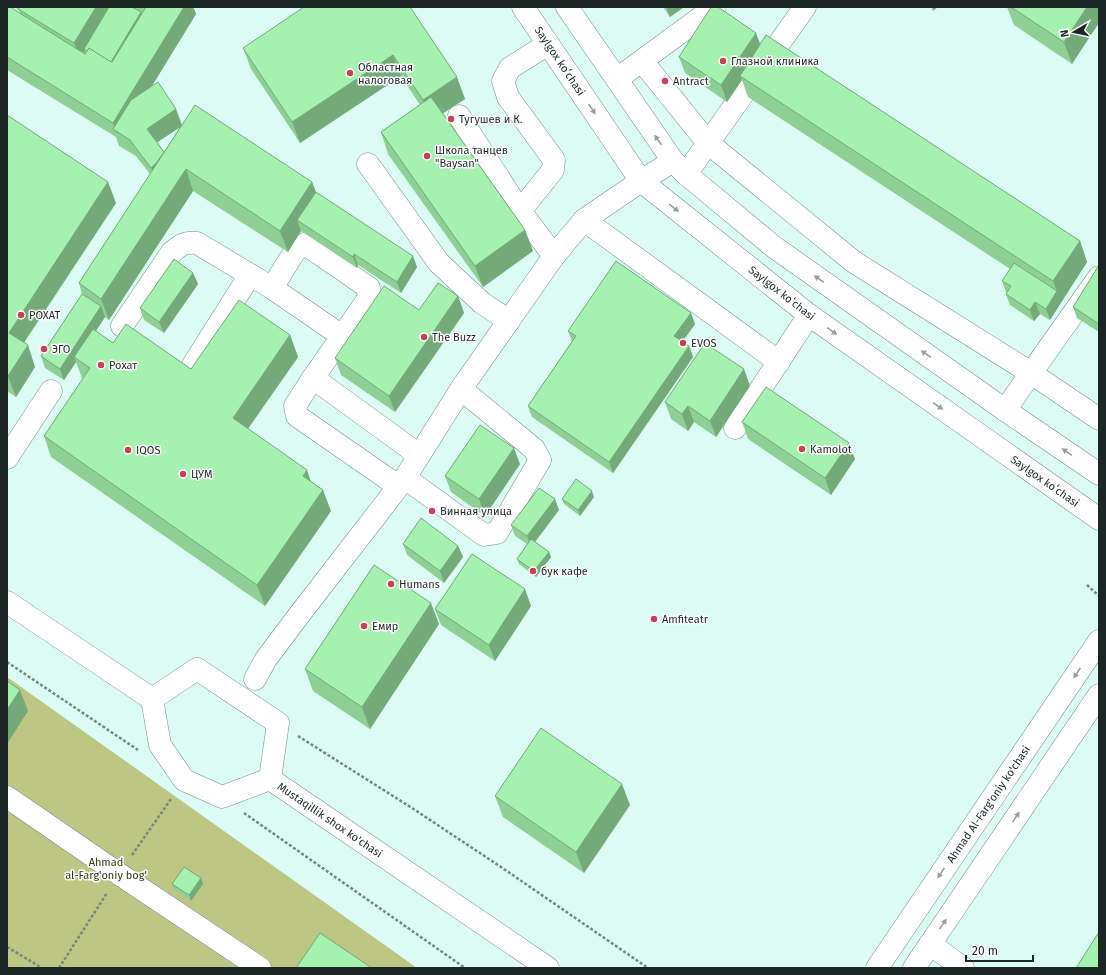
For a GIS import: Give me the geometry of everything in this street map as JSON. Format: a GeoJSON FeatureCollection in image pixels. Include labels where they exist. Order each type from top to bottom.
{"type":"FeatureCollection","features":[{"type":"Feature","properties":{"kind":"main road","name":"Saylgox koʻchasi"},"geometry":{"type":"LineString","coordinates":[[523,7],[640,180],[809,315],[1099,519]]}},
{"type":"Feature","properties":{"kind":"main road"},"geometry":{"type":"LineString","coordinates":[[567,7],[616,79],[680,168],[774,247],[1005,410],[1099,474]]}},
{"type":"Feature","properties":{"kind":"main road"},"geometry":{"type":"LineString","coordinates":[[616,79],[715,7]]}},
{"type":"Feature","properties":{"kind":"main road"},"geometry":{"type":"LineString","coordinates":[[255,679],[266,660],[296,619],[401,482],[461,389],[554,256],[584,220],[640,180],[680,168],[708,143],[805,7]]}},
{"type":"Feature","properties":{"kind":"main road"},"geometry":{"type":"LineString","coordinates":[[520,211],[553,170],[554,160],[508,97],[503,81],[510,68],[548,44]]}},
{"type":"Feature","properties":{"kind":"main road"},"geometry":{"type":"LineString","coordinates":[[642,61],[708,143],[854,262],[1031,373],[1099,419]]}},
{"type":"Feature","properties":{"kind":"main road"},"geometry":{"type":"LineString","coordinates":[[459,116],[520,211],[554,256]]}},
{"type":"Feature","properties":{"kind":"main road"},"geometry":{"type":"LineString","coordinates":[[368,164],[439,263],[482,303],[509,321]]}},
{"type":"Feature","properties":{"kind":"main road"},"geometry":{"type":"LineString","coordinates":[[584,220],[779,362]]}},
{"type":"Feature","properties":{"kind":"main road"},"geometry":{"type":"LineString","coordinates":[[122,326],[172,252],[182,244],[189,242],[197,243],[272,288],[342,336]]}},
{"type":"Feature","properties":{"kind":"main road"},"geometry":{"type":"LineString","coordinates":[[272,288],[295,251],[305,244],[369,288],[369,295],[366,302],[295,406],[297,416],[484,535],[497,533],[540,460],[534,449],[461,389]]}},
{"type":"Feature","properties":{"kind":"main road"},"geometry":{"type":"LineString","coordinates":[[193,365],[250,275]]}},
{"type":"Feature","properties":{"kind":"main road"},"geometry":{"type":"LineString","coordinates":[[1005,410],[1099,277]]}},
{"type":"Feature","properties":{"kind":"main road"},"geometry":{"type":"LineString","coordinates":[[735,428],[809,315]]}},
{"type":"Feature","properties":{"kind":"main road"},"geometry":{"type":"LineString","coordinates":[[313,378],[419,455]]}},
{"type":"Feature","properties":{"kind":"main road"},"geometry":{"type":"LineString","coordinates":[[7,458],[51,391]]}},
{"type":"Feature","properties":{"kind":"main road"},"geometry":{"type":"LineString","coordinates":[[7,602],[152,699],[160,745],[184,780],[222,797],[270,779]]}},
{"type":"Feature","properties":{"kind":"main road","name":"Ahmad Al-Farg'oniy ko'chasi"},"geometry":{"type":"LineString","coordinates":[[877,968],[1099,641]]}},
{"type":"Feature","properties":{"kind":"main road"},"geometry":{"type":"LineString","coordinates":[[152,699],[197,669],[278,724]]}},
{"type":"Feature","properties":{"kind":"main road"},"geometry":{"type":"LineString","coordinates":[[914,968],[1099,695]]}},
{"type":"Feature","properties":{"kind":"main road","name":"Mustaqillik shox ko'chasi"},"geometry":{"type":"LineString","coordinates":[[278,724],[270,779],[548,968]]}},
{"type":"Feature","properties":{"kind":"main road"},"geometry":{"type":"LineString","coordinates":[[7,797],[260,968]]}},
{"type":"Feature","properties":{"kind":"main road"},"geometry":{"type":"LineString","coordinates":[[930,944],[963,968]]}},
{"type":"Feature","properties":{"kind":"path"},"geometry":{"type":"LineString","coordinates":[[1087,585],[1099,596]]}},
{"type":"Feature","properties":{"kind":"path"},"geometry":{"type":"LineString","coordinates":[[7,662],[138,750]]}},
{"type":"Feature","properties":{"kind":"path"},"geometry":{"type":"LineString","coordinates":[[278,724],[412,808],[648,968]]}},
{"type":"Feature","properties":{"kind":"path"},"geometry":{"type":"LineString","coordinates":[[222,797],[465,968]]}},
{"type":"Feature","properties":{"kind":"path"},"geometry":{"type":"LineString","coordinates":[[7,947],[42,968]]}},
{"type":"Feature","properties":{"kind":"green space","name":"Ahmad al-Farg'oniy bog'"},"geometry":{"type":"Polygon","coordinates":[[[7,677],[417,968],[7,968],[7,677]]]}},
{"type":"Feature","properties":{"kind":"building"},"geometry":{"type":"Polygon","coordinates":[[[7,7],[10,7],[85,54],[89,48],[112,62],[146,7],[184,7],[113,123],[7,57],[7,7]]]}},
{"type":"Feature","properties":{"kind":"building"},"geometry":{"type":"Polygon","coordinates":[[[19,7],[96,7],[74,43],[18,9],[19,7]]]}},
{"type":"Feature","properties":{"kind":"building"},"geometry":{"type":"Polygon","coordinates":[[[109,7],[132,7],[141,12],[111,62],[89,48],[87,51],[84,49],[109,7]]]}},
{"type":"Feature","properties":{"kind":"building","name":"Областная налоговая"},"geometry":{"type":"Polygon","coordinates":[[[304,7],[410,7],[457,77],[423,100],[393,55],[292,122],[243,48],[304,7]]]}},
{"type":"Feature","properties":{"kind":"building","name":"Глазной клиника"},"geometry":{"type":"Polygon","coordinates":[[[711,7],[718,7],[756,33],[721,85],[679,57],[711,7]]]}},
{"type":"Feature","properties":{"kind":"building"},"geometry":{"type":"Polygon","coordinates":[[[1011,7],[1087,7],[1064,42],[1011,7]]]}},
{"type":"Feature","properties":{"kind":"building"},"geometry":{"type":"Polygon","coordinates":[[[766,35],[1080,241],[1053,281],[740,76],[766,35]]]}},
{"type":"Feature","properties":{"kind":"building"},"geometry":{"type":"Polygon","coordinates":[[[158,82],[176,109],[147,129],[164,152],[151,168],[130,140],[113,129],[131,100],[158,82]]]}},
{"type":"Feature","properties":{"kind":"building"},"geometry":{"type":"Polygon","coordinates":[[[431,97],[525,230],[475,266],[381,132],[431,97]]]}},
{"type":"Feature","properties":{"kind":"building"},"geometry":{"type":"Polygon","coordinates":[[[195,105],[312,182],[280,231],[186,169],[101,299],[79,283],[195,105]]]}},
{"type":"Feature","properties":{"kind":"building"},"geometry":{"type":"Polygon","coordinates":[[[7,115],[108,182],[9,333],[28,345],[8,376],[7,375],[7,115]]]}},
{"type":"Feature","properties":{"kind":"building"},"geometry":{"type":"Polygon","coordinates":[[[316,192],[413,256],[397,282],[354,254],[353,257],[297,220],[316,192]]]}},
{"type":"Feature","properties":{"kind":"building"},"geometry":{"type":"Polygon","coordinates":[[[174,259],[193,273],[159,322],[140,308],[174,259]]]}},
{"type":"Feature","properties":{"kind":"building"},"geometry":{"type":"Polygon","coordinates":[[[616,261],[691,313],[674,336],[689,346],[609,462],[528,406],[576,336],[568,331],[616,261]]]}},
{"type":"Feature","properties":{"kind":"building"},"geometry":{"type":"Polygon","coordinates":[[[1014,263],[1057,291],[1046,309],[1035,302],[1030,310],[1006,294],[1011,286],[1002,281],[1014,263]]]}},
{"type":"Feature","properties":{"kind":"building"},"geometry":{"type":"Polygon","coordinates":[[[1099,265],[1099,324],[1073,307],[1099,265]]]}},
{"type":"Feature","properties":{"kind":"building"},"geometry":{"type":"Polygon","coordinates":[[[438,283],[458,296],[389,396],[335,358],[384,286],[419,310],[438,283]]]}},
{"type":"Feature","properties":{"kind":"building"},"geometry":{"type":"Polygon","coordinates":[[[82,294],[101,306],[60,369],[41,356],[82,294]]]}},
{"type":"Feature","properties":{"kind":"building","name":"ЦУМ"},"geometry":{"type":"Polygon","coordinates":[[[239,300],[290,335],[233,418],[307,470],[303,476],[323,490],[257,585],[44,436],[90,368],[74,357],[93,329],[113,343],[126,324],[191,369],[239,300]]]}},
{"type":"Feature","properties":{"kind":"building"},"geometry":{"type":"Polygon","coordinates":[[[705,343],[744,369],[710,421],[688,406],[682,414],[665,402],[705,343]]]}},
{"type":"Feature","properties":{"kind":"building","name":"Kamolot"},"geometry":{"type":"Polygon","coordinates":[[[766,387],[849,443],[825,478],[742,422],[766,387]]]}},
{"type":"Feature","properties":{"kind":"building"},"geometry":{"type":"Polygon","coordinates":[[[480,425],[514,448],[479,499],[445,476],[480,425]]]}},
{"type":"Feature","properties":{"kind":"building"},"geometry":{"type":"Polygon","coordinates":[[[576,479],[592,491],[578,510],[562,499],[576,479]]]}},
{"type":"Feature","properties":{"kind":"building"},"geometry":{"type":"Polygon","coordinates":[[[539,488],[555,499],[527,536],[511,525],[539,488]]]}},
{"type":"Feature","properties":{"kind":"building"},"geometry":{"type":"Polygon","coordinates":[[[421,518],[458,546],[440,571],[403,544],[421,518]]]}},
{"type":"Feature","properties":{"kind":"building"},"geometry":{"type":"Polygon","coordinates":[[[531,539],[549,552],[534,571],[517,559],[531,539]]]}},
{"type":"Feature","properties":{"kind":"building"},"geometry":{"type":"Polygon","coordinates":[[[472,554],[525,589],[489,645],[435,609],[472,554]]]}},
{"type":"Feature","properties":{"kind":"building"},"geometry":{"type":"Polygon","coordinates":[[[374,565],[431,603],[362,707],[305,669],[374,565]]]}},
{"type":"Feature","properties":{"kind":"building"},"geometry":{"type":"Polygon","coordinates":[[[7,681],[20,690],[7,710],[7,681]]]}},
{"type":"Feature","properties":{"kind":"building"},"geometry":{"type":"Polygon","coordinates":[[[541,728],[622,784],[576,852],[495,796],[541,728]]]}},
{"type":"Feature","properties":{"kind":"building"},"geometry":{"type":"Polygon","coordinates":[[[184,867],[201,878],[189,895],[172,884],[184,867]]]}},
{"type":"Feature","properties":{"kind":"building"},"geometry":{"type":"Polygon","coordinates":[[[1099,932],[1099,968],[1076,968],[1099,932]]]}},
{"type":"Feature","properties":{"kind":"building"},"geometry":{"type":"Polygon","coordinates":[[[320,933],[372,968],[296,968],[320,933]]]}},
{"type":"Feature","properties":{"kind":"place","name":"Глазной клиника"},"geometry":{"type":"Point","coordinates":[723,61]}},
{"type":"Feature","properties":{"kind":"place","name":"Областная налоговая"},"geometry":{"type":"Point","coordinates":[350,73]}},
{"type":"Feature","properties":{"kind":"place","name":"Antract"},"geometry":{"type":"Point","coordinates":[665,81]}},
{"type":"Feature","properties":{"kind":"place","name":"Тугушев и К."},"geometry":{"type":"Point","coordinates":[451,119]}},
{"type":"Feature","properties":{"kind":"place","name":"Школа танцев \"Baysan\""},"geometry":{"type":"Point","coordinates":[427,156]}},
{"type":"Feature","properties":{"kind":"place","name":"РОХАТ"},"geometry":{"type":"Point","coordinates":[21,315]}},
{"type":"Feature","properties":{"kind":"place","name":"The Buzz"},"geometry":{"type":"Point","coordinates":[424,337]}},
{"type":"Feature","properties":{"kind":"place","name":"EVOS"},"geometry":{"type":"Point","coordinates":[683,343]}},
{"type":"Feature","properties":{"kind":"place","name":"ЭГО"},"geometry":{"type":"Point","coordinates":[44,349]}},
{"type":"Feature","properties":{"kind":"place","name":"Рохат"},"geometry":{"type":"Point","coordinates":[101,365]}},
{"type":"Feature","properties":{"kind":"place","name":"Kamolot"},"geometry":{"type":"Point","coordinates":[802,449]}},
{"type":"Feature","properties":{"kind":"place","name":"IQOS"},"geometry":{"type":"Point","coordinates":[128,450]}},
{"type":"Feature","properties":{"kind":"place","name":"ЦУМ"},"geometry":{"type":"Point","coordinates":[183,474]}},
{"type":"Feature","properties":{"kind":"place","name":"Винная улица"},"geometry":{"type":"Point","coordinates":[432,511]}},
{"type":"Feature","properties":{"kind":"place","name":"бук кафе"},"geometry":{"type":"Point","coordinates":[533,571]}},
{"type":"Feature","properties":{"kind":"place","name":"Humans"},"geometry":{"type":"Point","coordinates":[391,584]}},
{"type":"Feature","properties":{"kind":"place","name":"Amfiteatr"},"geometry":{"type":"Point","coordinates":[654,619]}},
{"type":"Feature","properties":{"kind":"place","name":"Емир"},"geometry":{"type":"Point","coordinates":[364,626]}}]}
